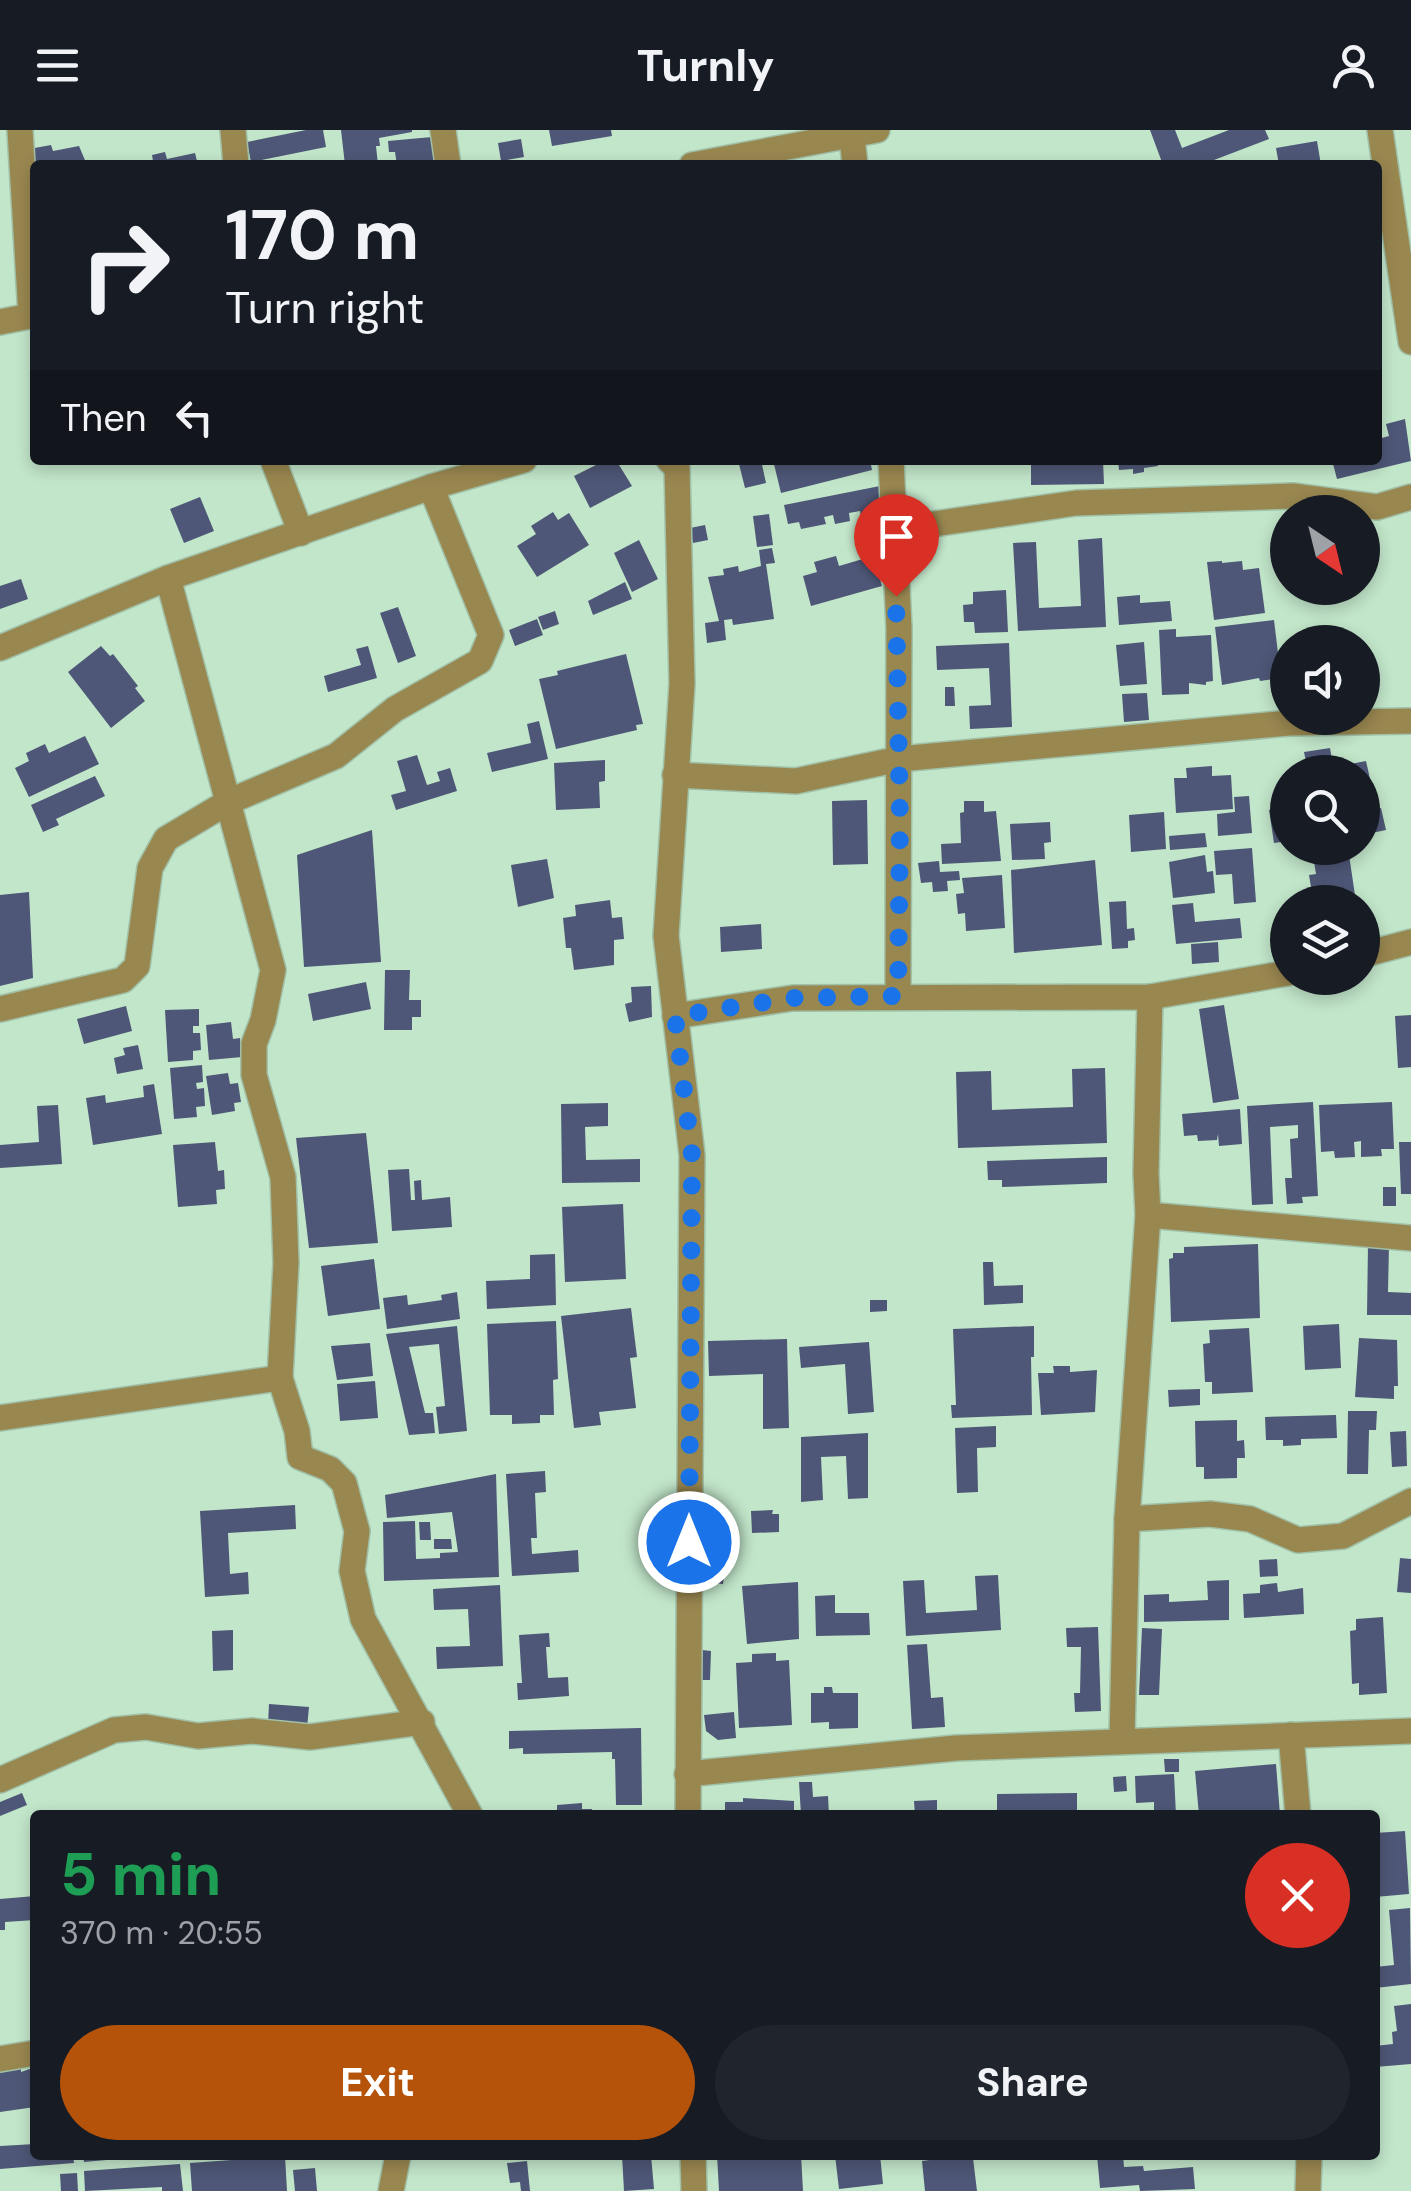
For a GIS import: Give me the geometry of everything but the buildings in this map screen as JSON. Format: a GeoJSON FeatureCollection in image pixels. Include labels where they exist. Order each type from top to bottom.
{"type":"FeatureCollection","features":[{"type":"Feature","properties":{"kind":"street"},"geometry":{"type":"LineString","coordinates":[[20,130],[30,273]]}},
{"type":"Feature","properties":{"kind":"street"},"geometry":{"type":"LineString","coordinates":[[234,130],[236,160]]}},
{"type":"Feature","properties":{"kind":"street"},"geometry":{"type":"LineString","coordinates":[[443,130],[447,160]]}},
{"type":"Feature","properties":{"kind":"street"},"geometry":{"type":"LineString","coordinates":[[720,160],[878,130]]}},
{"type":"Feature","properties":{"kind":"street"},"geometry":{"type":"LineString","coordinates":[[1380,130],[1411,342]]}},
{"type":"Feature","properties":{"kind":"street"},"geometry":{"type":"LineString","coordinates":[[852,136],[854,160]]}},
{"type":"Feature","properties":{"kind":"street"},"geometry":{"type":"LineString","coordinates":[[0,322],[30,317]]}},
{"type":"Feature","properties":{"kind":"street"},"geometry":{"type":"LineString","coordinates":[[275,465],[301,533]]}},
{"type":"Feature","properties":{"kind":"street"},"geometry":{"type":"LineString","coordinates":[[0,648],[168,578],[507,465]]}},
{"type":"Feature","properties":{"kind":"street"},"geometry":{"type":"LineString","coordinates":[[674,465],[682,684],[666,936],[692,1155],[688,1810]]}},
{"type":"Feature","properties":{"kind":"street"},"geometry":{"type":"LineString","coordinates":[[891,465],[898,628],[898,996]]}},
{"type":"Feature","properties":{"kind":"street"},"geometry":{"type":"LineString","coordinates":[[0,1009],[123,980],[137,966],[150,868],[166,838],[228,802],[336,756],[395,709],[480,662],[491,634],[431,488]]}},
{"type":"Feature","properties":{"kind":"street"},"geometry":{"type":"LineString","coordinates":[[893,530],[1076,503],[1293,496],[1376,507],[1411,497]]}},
{"type":"Feature","properties":{"kind":"street"},"geometry":{"type":"LineString","coordinates":[[168,578],[274,970],[254,1044],[254,1075],[283,1178],[286,1263],[280,1378],[297,1431],[300,1457],[330,1469],[344,1483],[353,1508],[357,1531],[352,1571],[363,1619],[467,1810]]}},
{"type":"Feature","properties":{"kind":"street"},"geometry":{"type":"LineString","coordinates":[[675,776],[796,781],[899,760],[1290,722],[1411,721]]}},
{"type":"Feature","properties":{"kind":"street"},"geometry":{"type":"LineString","coordinates":[[1380,950],[1411,942]]}},
{"type":"Feature","properties":{"kind":"street"},"geometry":{"type":"LineString","coordinates":[[675,1016],[792,998],[1150,997],[1270,976]]}},
{"type":"Feature","properties":{"kind":"street"},"geometry":{"type":"LineString","coordinates":[[1122,1740],[1127,1518],[1148,1215],[1150,997]]}},
{"type":"Feature","properties":{"kind":"street"},"geometry":{"type":"LineString","coordinates":[[1148,1215],[1411,1238]]}},
{"type":"Feature","properties":{"kind":"street"},"geometry":{"type":"LineString","coordinates":[[0,1418],[280,1378]]}},
{"type":"Feature","properties":{"kind":"street"},"geometry":{"type":"LineString","coordinates":[[1127,1518],[1210,1514],[1250,1519],[1298,1540],[1342,1536],[1411,1502]]}},
{"type":"Feature","properties":{"kind":"street"},"geometry":{"type":"LineString","coordinates":[[0,1780],[114,1730],[146,1727],[198,1736],[252,1730],[310,1736],[422,1722]]}},
{"type":"Feature","properties":{"kind":"street"},"geometry":{"type":"LineString","coordinates":[[687,1774],[956,1748],[1411,1731]]}},
{"type":"Feature","properties":{"kind":"street"},"geometry":{"type":"LineString","coordinates":[[1291,1734],[1298,1810]]}},
{"type":"Feature","properties":{"kind":"street"},"geometry":{"type":"LineString","coordinates":[[0,2058],[30,2055]]}},
{"type":"Feature","properties":{"kind":"street"},"geometry":{"type":"LineString","coordinates":[[391,2191],[397,2160]]}},
{"type":"Feature","properties":{"kind":"street"},"geometry":{"type":"LineString","coordinates":[[693,2160],[694,2191]]}},
{"type":"Feature","properties":{"kind":"street"},"geometry":{"type":"LineString","coordinates":[[1308,2191],[1309,2160]]}},
{"type":"Feature","properties":{"kind":"route"},"geometry":{"type":"LineString","coordinates":[[689,1542],[692,1155],[675,1016],[792,998],[898,996],[896,596]]}}]}
